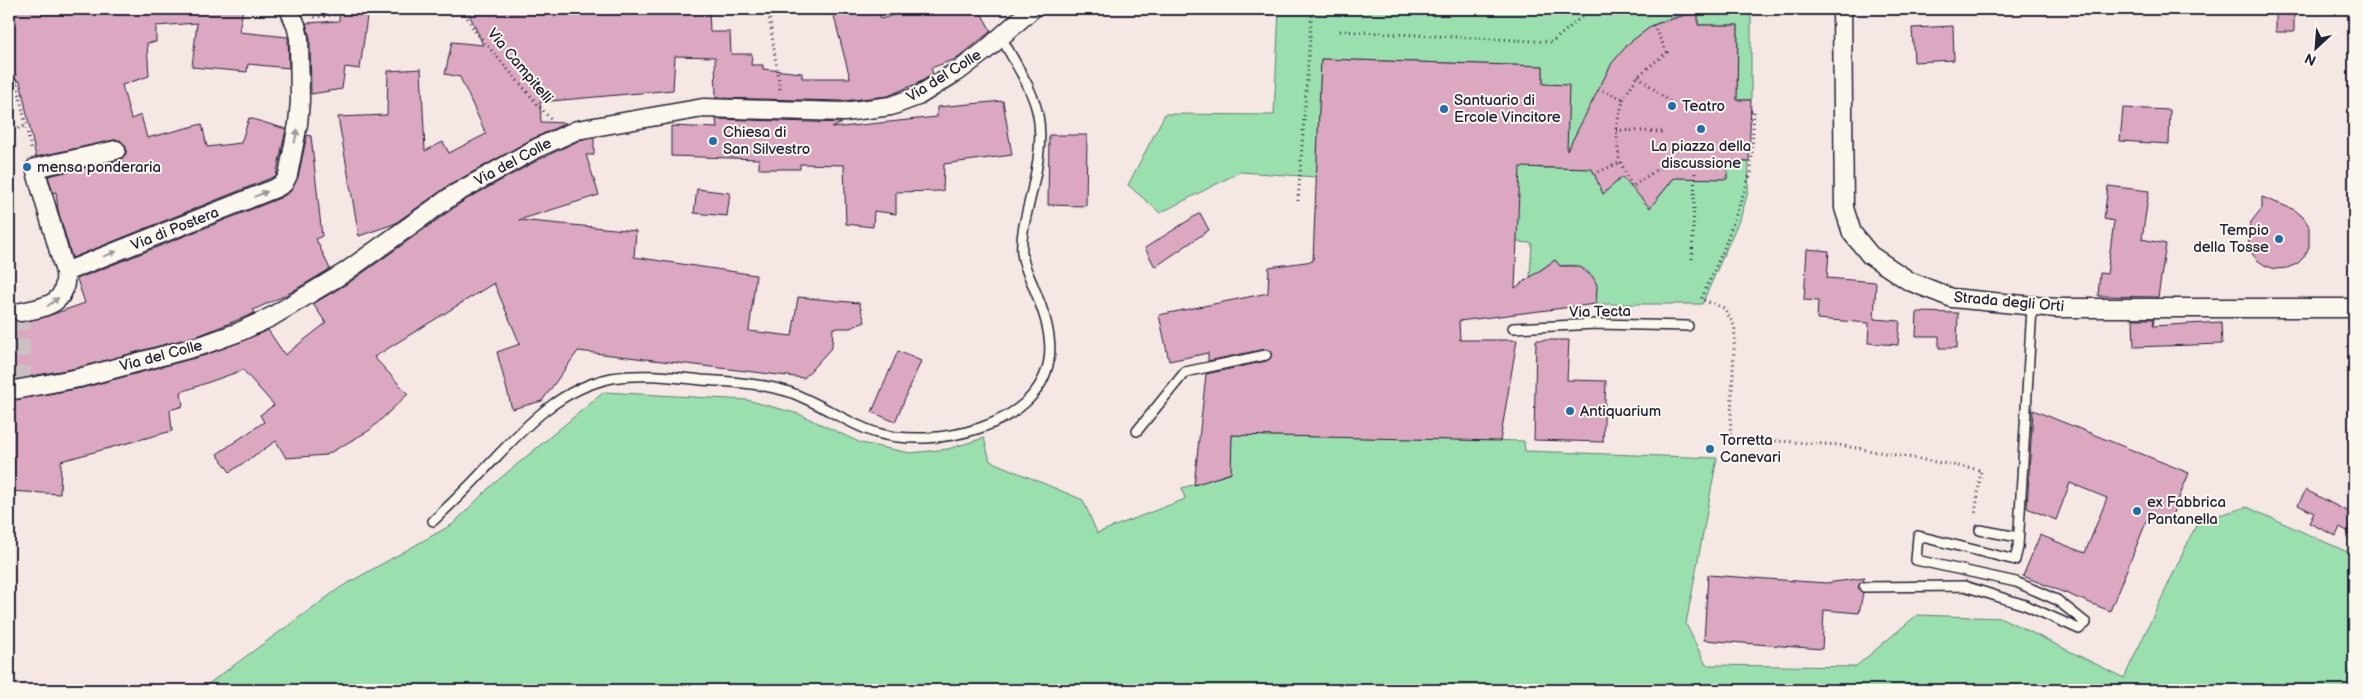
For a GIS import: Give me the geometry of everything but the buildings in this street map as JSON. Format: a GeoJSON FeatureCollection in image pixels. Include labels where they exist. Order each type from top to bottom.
{"type":"FeatureCollection","features":[{"type":"Feature","properties":{"kind":"street","name":"Via del Colle"},"geometry":{"type":"LineString","coordinates":[[16,390],[79,378],[193,348],[239,332],[280,312],[344,273],[453,195],[564,135],[591,126],[679,110],[729,108],[857,111],[905,102],[961,69],[1032,9]]}},
{"type":"Feature","properties":{"kind":"street","name":"Strada degli Orti"},"geometry":{"type":"LineString","coordinates":[[1842,9],[1844,208],[1852,233],[1859,244],[1881,264],[1922,287],[1952,298],[2032,307],[2354,308]]}},
{"type":"Feature","properties":{"kind":"street","name":"Via di Postera"},"geometry":{"type":"LineString","coordinates":[[65,272],[267,192],[284,183],[288,175],[300,110],[299,38],[292,14]]}},
{"type":"Feature","properties":{"kind":"street"},"geometry":{"type":"LineString","coordinates":[[21,312],[42,308],[55,302],[64,289],[65,272],[35,168],[116,150]]}},
{"type":"Feature","properties":{"kind":"lane"},"geometry":{"type":"LineString","coordinates":[[433,522],[524,428],[546,408],[579,389],[602,381],[640,376],[768,387],[802,397],[877,432],[902,438],[931,438],[978,428],[1015,412],[1027,403],[1038,388],[1046,370],[1050,350],[1044,314],[1023,260],[1022,244],[1039,160],[1040,120],[1032,92],[1001,37]]}},
{"type":"Feature","properties":{"kind":"lane"},"geometry":{"type":"LineString","coordinates":[[1864,587],[1964,586],[2025,605],[2079,629],[2086,623],[2057,600],[2016,582],[1916,560],[1918,536],[2015,560],[2032,307]]}},
{"type":"Feature","properties":{"kind":"lane","name":"Via Tecta"},"geometry":{"type":"LineString","coordinates":[[1513,328],[1597,324],[1688,326]]}},
{"type":"Feature","properties":{"kind":"lane"},"geometry":{"type":"LineString","coordinates":[[1137,431],[1184,372],[1266,355]]}},
{"type":"Feature","properties":{"kind":"lane"},"geometry":{"type":"LineString","coordinates":[[1980,530],[2018,537]]}},
{"type":"Feature","properties":{"kind":"path"},"geometry":{"type":"LineString","coordinates":[[292,14],[386,9]]}},
{"type":"Feature","properties":{"kind":"path","name":"Via Campitelli"},"geometry":{"type":"LineString","coordinates":[[463,9],[474,30],[564,135]]}},
{"type":"Feature","properties":{"kind":"path"},"geometry":{"type":"LineString","coordinates":[[768,9],[783,110]]}},
{"type":"Feature","properties":{"kind":"path"},"geometry":{"type":"LineString","coordinates":[[1298,201],[1312,9]]}},
{"type":"Feature","properties":{"kind":"path"},"geometry":{"type":"LineString","coordinates":[[1340,31],[1552,42],[1591,9]]}},
{"type":"Feature","properties":{"kind":"path"},"geometry":{"type":"LineString","coordinates":[[1652,26],[1667,52],[1638,76],[1624,99],[1616,130],[1620,162],[1632,188],[1673,158]]}},
{"type":"Feature","properties":{"kind":"path"},"geometry":{"type":"LineString","coordinates":[[9,45],[35,168]]}},
{"type":"Feature","properties":{"kind":"path"},"geometry":{"type":"LineString","coordinates":[[1638,76],[1675,106]]}},
{"type":"Feature","properties":{"kind":"path"},"geometry":{"type":"LineString","coordinates":[[1598,89],[1624,99]]}},
{"type":"Feature","properties":{"kind":"path"},"geometry":{"type":"LineString","coordinates":[[1751,111],[1754,110],[1752,169],[1722,252],[1701,299],[1724,308],[1734,327],[1730,438],[1839,445],[1981,470],[1975,514],[1980,530]]}},
{"type":"Feature","properties":{"kind":"path"},"geometry":{"type":"LineString","coordinates":[[9,132],[27,126]]}},
{"type":"Feature","properties":{"kind":"path"},"geometry":{"type":"LineString","coordinates":[[1616,130],[1665,132]]}},
{"type":"Feature","properties":{"kind":"path"},"geometry":{"type":"LineString","coordinates":[[1594,174],[1620,162]]}},
{"type":"Feature","properties":{"kind":"path"},"geometry":{"type":"LineString","coordinates":[[1692,259],[1695,173]]}},
{"type":"Feature","properties":{"kind":"green space"},"geometry":{"type":"Polygon","coordinates":[[[1279,9],[1751,9],[1751,100],[1737,100],[1738,25],[1698,25],[1698,11],[1662,21],[1632,42],[1616,60],[1604,80],[1596,101],[1592,124],[1591,148],[1595,171],[1603,194],[1623,176],[1650,208],[1674,178],[1728,161],[1749,162],[1748,192],[1741,216],[1702,304],[1596,304],[1595,286],[1589,273],[1578,266],[1560,266],[1555,260],[1530,277],[1532,243],[1517,242],[1494,82],[1538,168],[1566,168],[1543,84],[1543,66],[1321,59],[1317,177],[1240,172],[1160,213],[1128,185],[1165,114],[1274,115],[1279,9]]]}},
{"type":"Feature","properties":{"kind":"green space"},"geometry":{"type":"Polygon","coordinates":[[[604,392],[747,400],[799,414],[861,443],[910,453],[948,449],[984,438],[990,461],[1083,500],[1097,533],[1185,499],[1182,488],[1230,474],[1232,435],[1524,441],[1525,451],[1717,458],[1686,624],[1706,665],[1855,667],[1917,615],[2002,618],[2124,678],[2198,521],[2247,507],[2354,555],[2354,690],[200,690],[341,587],[453,524],[491,486],[604,392]]]}},
{"type":"Feature","properties":{"kind":"tunnel"},"geometry":{"type":"LineString","coordinates":[[21,312],[22,388]]}},
{"type":"Feature","properties":{"kind":"place","name":"Teatro"},"geometry":{"type":"Point","coordinates":[1672,106]}},
{"type":"Feature","properties":{"kind":"place","name":"Santuario di Ercole Vincitore"},"geometry":{"type":"Point","coordinates":[1444,109]}},
{"type":"Feature","properties":{"kind":"place","name":"La piazza della discussione"},"geometry":{"type":"Point","coordinates":[1701,129]}},
{"type":"Feature","properties":{"kind":"place","name":"Chiesa di San Silvestro"},"geometry":{"type":"Point","coordinates":[713,141]}},
{"type":"Feature","properties":{"kind":"place","name":"mensa ponderaria"},"geometry":{"type":"Point","coordinates":[27,167]}},
{"type":"Feature","properties":{"kind":"place","name":"Tempio della Tosse"},"geometry":{"type":"Point","coordinates":[2279,239]}},
{"type":"Feature","properties":{"kind":"place","name":"Antiquarium"},"geometry":{"type":"Point","coordinates":[1570,411]}},
{"type":"Feature","properties":{"kind":"place","name":"Torretta Canevari"},"geometry":{"type":"Point","coordinates":[1710,449]}},
{"type":"Feature","properties":{"kind":"place","name":"ex Fabbrica Pantanella"},"geometry":{"type":"Point","coordinates":[2137,511]}}]}
